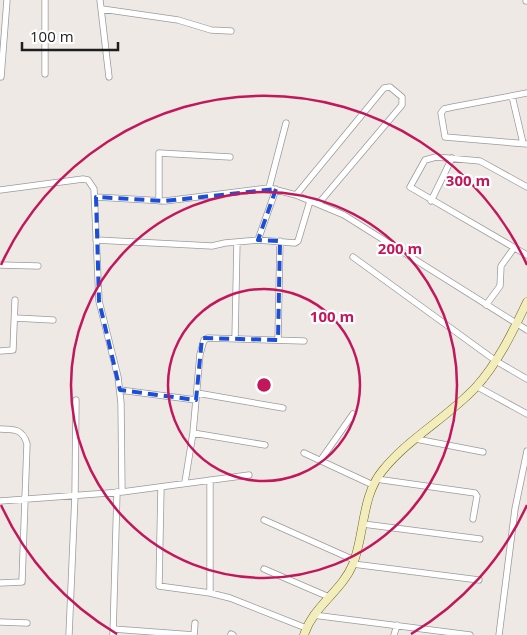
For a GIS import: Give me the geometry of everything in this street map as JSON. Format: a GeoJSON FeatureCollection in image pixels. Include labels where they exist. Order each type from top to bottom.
{"type":"FeatureCollection","features":[{"type":"Feature","properties":{"kind":"street"},"geometry":{"type":"LineString","coordinates":[[1,77],[7,0]]}},
{"type":"Feature","properties":{"kind":"street"},"geometry":{"type":"LineString","coordinates":[[45,0],[45,74]]}},
{"type":"Feature","properties":{"kind":"street"},"geometry":{"type":"LineString","coordinates":[[100,0],[109,77]]}},
{"type":"Feature","properties":{"kind":"street"},"geometry":{"type":"LineString","coordinates":[[102,9],[178,20],[212,30],[231,30]]}},
{"type":"Feature","properties":{"kind":"street"},"geometry":{"type":"LineString","coordinates":[[296,195],[384,88],[390,87],[402,96],[402,105],[318,203]]}},
{"type":"Feature","properties":{"kind":"street"},"geometry":{"type":"LineString","coordinates":[[512,96],[525,143],[443,136],[441,113],[444,109],[527,93]]}},
{"type":"Feature","properties":{"kind":"street"},"geometry":{"type":"LineString","coordinates":[[258,240],[272,188],[286,123]]}},
{"type":"Feature","properties":{"kind":"street"},"geometry":{"type":"LineString","coordinates":[[159,201],[159,153],[230,157]]}},
{"type":"Feature","properties":{"kind":"street"},"geometry":{"type":"LineString","coordinates":[[527,187],[485,163],[429,157],[425,160],[411,183],[410,189],[527,255]]}},
{"type":"Feature","properties":{"kind":"street"},"geometry":{"type":"LineString","coordinates":[[431,201],[452,158]]}},
{"type":"Feature","properties":{"kind":"street"},"geometry":{"type":"LineString","coordinates":[[0,190],[82,179],[91,183],[96,197],[96,240],[102,316],[120,390],[123,444],[113,632],[194,635],[196,623]]}},
{"type":"Feature","properties":{"kind":"street"},"geometry":{"type":"LineString","coordinates":[[96,197],[159,201],[272,188],[296,195],[318,203],[362,225],[527,330]]}},
{"type":"Feature","properties":{"kind":"street"},"geometry":{"type":"LineString","coordinates":[[96,240],[212,246],[258,240],[297,242],[310,200]]}},
{"type":"Feature","properties":{"kind":"street"},"geometry":{"type":"LineString","coordinates":[[278,340],[280,241]]}},
{"type":"Feature","properties":{"kind":"street"},"geometry":{"type":"LineString","coordinates":[[235,339],[237,242]]}},
{"type":"Feature","properties":{"kind":"street"},"geometry":{"type":"LineString","coordinates":[[486,305],[500,286],[502,266],[514,248]]}},
{"type":"Feature","properties":{"kind":"street"},"geometry":{"type":"LineString","coordinates":[[353,257],[496,361],[527,379]]}},
{"type":"Feature","properties":{"kind":"street"},"geometry":{"type":"LineString","coordinates":[[0,265],[38,266]]}},
{"type":"Feature","properties":{"kind":"street"},"geometry":{"type":"LineString","coordinates":[[0,351],[13,350],[15,300]]}},
{"type":"Feature","properties":{"kind":"street"},"geometry":{"type":"LineString","coordinates":[[161,487],[159,586],[210,593],[241,602],[305,632],[313,615],[329,597],[353,562],[375,482],[390,461],[476,386],[496,361],[527,302]]}},
{"type":"Feature","properties":{"kind":"street"},"geometry":{"type":"LineString","coordinates":[[15,318],[53,320]]}},
{"type":"Feature","properties":{"kind":"street"},"geometry":{"type":"LineString","coordinates":[[186,482],[202,344],[208,338],[304,341]]}},
{"type":"Feature","properties":{"kind":"street"},"geometry":{"type":"LineString","coordinates":[[476,386],[527,414]]}},
{"type":"Feature","properties":{"kind":"street"},"geometry":{"type":"LineString","coordinates":[[120,390],[283,408]]}},
{"type":"Feature","properties":{"kind":"street"},"geometry":{"type":"LineString","coordinates":[[69,635],[75,496],[76,400]]}},
{"type":"Feature","properties":{"kind":"street"},"geometry":{"type":"LineString","coordinates":[[320,461],[353,414]]}},
{"type":"Feature","properties":{"kind":"street"},"geometry":{"type":"LineString","coordinates":[[0,429],[17,429],[24,434],[27,444],[22,582],[0,584]]}},
{"type":"Feature","properties":{"kind":"street"},"geometry":{"type":"LineString","coordinates":[[193,432],[265,445]]}},
{"type":"Feature","properties":{"kind":"street"},"geometry":{"type":"LineString","coordinates":[[416,439],[483,452]]}},
{"type":"Feature","properties":{"kind":"street"},"geometry":{"type":"LineString","coordinates":[[499,635],[515,509],[527,451]]}},
{"type":"Feature","properties":{"kind":"street"},"geometry":{"type":"LineString","coordinates":[[304,453],[375,482],[475,493],[477,496],[472,519]]}},
{"type":"Feature","properties":{"kind":"street"},"geometry":{"type":"LineString","coordinates":[[0,501],[119,492],[249,475]]}},
{"type":"Feature","properties":{"kind":"street"},"geometry":{"type":"LineString","coordinates":[[210,480],[210,593]]}},
{"type":"Feature","properties":{"kind":"street"},"geometry":{"type":"LineString","coordinates":[[264,520],[353,562],[479,580]]}},
{"type":"Feature","properties":{"kind":"street"},"geometry":{"type":"LineString","coordinates":[[363,524],[480,539]]}},
{"type":"Feature","properties":{"kind":"street"},"geometry":{"type":"LineString","coordinates":[[264,569],[329,597]]}},
{"type":"Feature","properties":{"kind":"street"},"geometry":{"type":"LineString","coordinates":[[313,615],[470,635]]}},
{"type":"Feature","properties":{"kind":"street"},"geometry":{"type":"LineString","coordinates":[[0,622],[27,623]]}},
{"type":"Feature","properties":{"kind":"street"},"geometry":{"type":"LineString","coordinates":[[394,635],[396,625]]}},
{"type":"Feature","properties":{"kind":"highlighted area"},"geometry":{"type":"Polygon","coordinates":[[[276,189],[258,240],[280,241],[278,340],[202,338],[196,400],[120,390],[99,301],[96,197],[165,201],[276,189]]]}}]}
